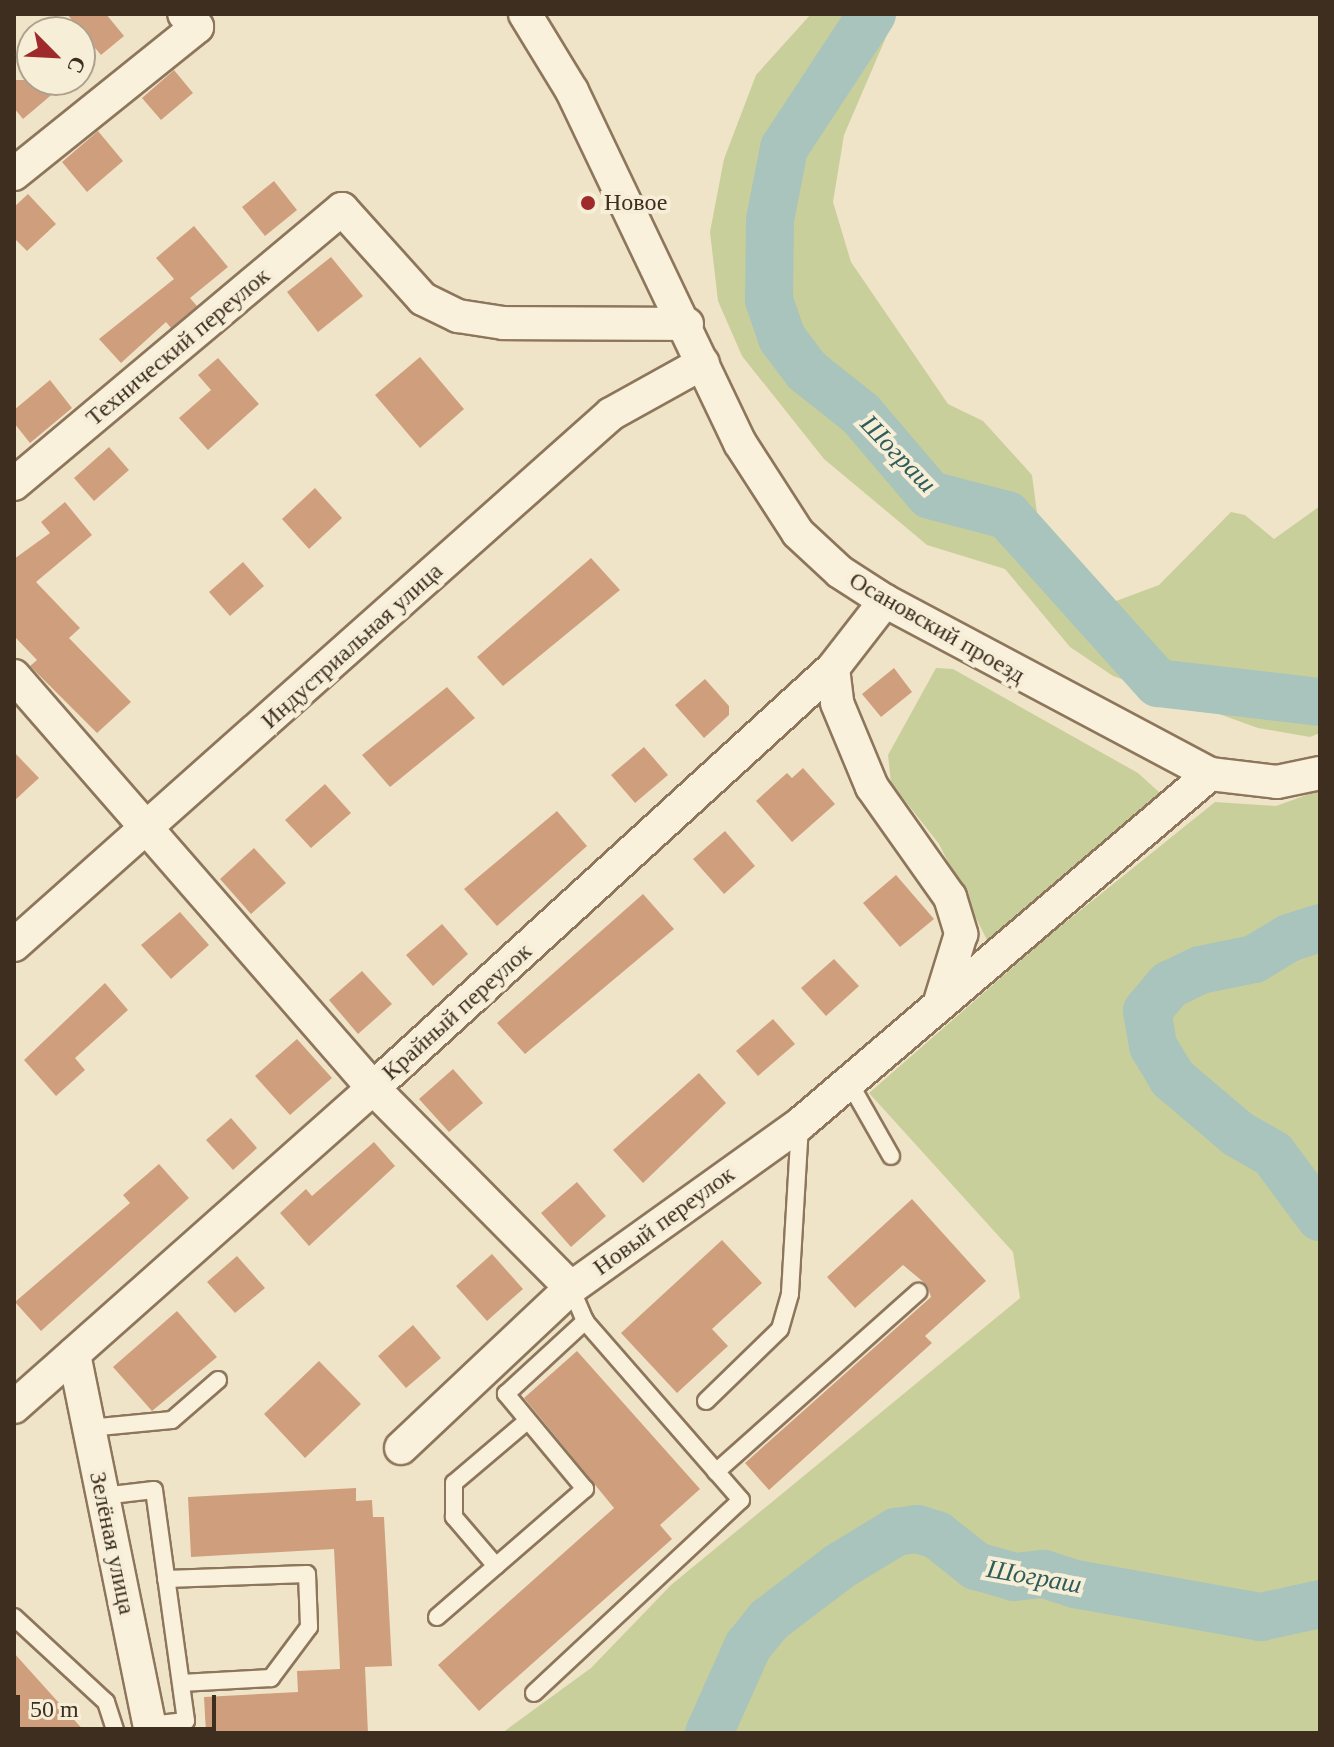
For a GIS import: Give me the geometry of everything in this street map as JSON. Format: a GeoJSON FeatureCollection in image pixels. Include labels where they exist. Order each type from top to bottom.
{"type":"FeatureCollection","features":[{"type":"Feature","properties":{"kind":"street","name":"Осановский проезд"},"geometry":{"type":"LineString","coordinates":[[525,14],[572,91],[687,324],[740,443],[798,533],[840,572],[885,601],[1210,774],[1277,782],[1320,773]]}},
{"type":"Feature","properties":{"kind":"street"},"geometry":{"type":"LineString","coordinates":[[14,174],[190,21]]}},
{"type":"Feature","properties":{"kind":"street","name":"Технический переулок"},"geometry":{"type":"LineString","coordinates":[[14,484],[342,209],[423,299],[458,316],[503,323],[687,324]]}},
{"type":"Feature","properties":{"kind":"street","name":"Индустриальная улица"},"geometry":{"type":"LineString","coordinates":[[14,945],[611,414],[703,363]]}},
{"type":"Feature","properties":{"kind":"street","name":"Крайный переулок"},"geometry":{"type":"LineString","coordinates":[[14,1407],[373,1088],[833,668],[885,601]]}},
{"type":"Feature","properties":{"kind":"street"},"geometry":{"type":"LineString","coordinates":[[833,668],[837,703],[872,787],[950,897],[961,934],[938,1008]]}},
{"type":"Feature","properties":{"kind":"street"},"geometry":{"type":"LineString","coordinates":[[14,676],[145,831],[373,1088],[571,1288]]}},
{"type":"Feature","properties":{"kind":"street","name":"Новый переулок"},"geometry":{"type":"LineString","coordinates":[[401,1448],[571,1288],[800,1124],[1210,774]]}},
{"type":"Feature","properties":{"kind":"street","name":"Зелёная улица"},"geometry":{"type":"LineString","coordinates":[[74,1354],[150,1729]]}},
{"type":"Feature","properties":{"kind":"lane"},"geometry":{"type":"LineString","coordinates":[[849,1082],[891,1156]]}},
{"type":"Feature","properties":{"kind":"lane"},"geometry":{"type":"LineString","coordinates":[[706,1401],[780,1329],[790,1293],[800,1124]]}},
{"type":"Feature","properties":{"kind":"lane"},"geometry":{"type":"LineString","coordinates":[[534,1693],[741,1500],[585,1321],[571,1288]]}},
{"type":"Feature","properties":{"kind":"lane"},"geometry":{"type":"LineString","coordinates":[[716,1472],[918,1292]]}},
{"type":"Feature","properties":{"kind":"lane"},"geometry":{"type":"LineString","coordinates":[[437,1617],[585,1489],[506,1394],[585,1321]]}},
{"type":"Feature","properties":{"kind":"lane"},"geometry":{"type":"LineString","coordinates":[[89,1428],[172,1420],[218,1380]]}},
{"type":"Feature","properties":{"kind":"lane"},"geometry":{"type":"LineString","coordinates":[[496,1566],[454,1517],[454,1483],[527,1421]]}},
{"type":"Feature","properties":{"kind":"lane"},"geometry":{"type":"LineString","coordinates":[[103,1496],[154,1490],[186,1721],[150,1729]]}},
{"type":"Feature","properties":{"kind":"lane"},"geometry":{"type":"LineString","coordinates":[[166,1579],[307,1574],[309,1627],[271,1678],[181,1683]]}},
{"type":"Feature","properties":{"kind":"lane"},"geometry":{"type":"LineString","coordinates":[[14,1617],[106,1702],[116,1733]]}},
{"type":"Feature","properties":{"kind":"green space"},"geometry":{"type":"Polygon","coordinates":[[[811,14],[896,14],[844,135],[833,202],[851,262],[948,404],[983,421],[1032,475],[1040,536],[1084,584],[1116,601],[1159,585],[1231,512],[1245,515],[1274,539],[1320,506],[1320,733],[1310,737],[1258,728],[1113,676],[1070,647],[1005,569],[927,545],[824,459],[742,356],[718,301],[710,232],[724,159],[756,75],[811,14]]]}},
{"type":"Feature","properties":{"kind":"green space"},"geometry":{"type":"Polygon","coordinates":[[[936,668],[953,669],[1138,773],[1159,792],[1155,803],[988,942],[939,844],[891,783],[888,755],[936,668]]]}},
{"type":"Feature","properties":{"kind":"green space"},"geometry":{"type":"Polygon","coordinates":[[[1320,790],[1320,1733],[502,1733],[591,1668],[671,1585],[1020,1298],[1013,1252],[869,1093],[1051,934],[1215,802],[1276,806],[1320,790]]]}},
{"type":"Feature","properties":{"kind":"building"},"geometry":{"type":"Polygon","coordinates":[[[67,14],[106,14],[124,36],[101,55],[96,49],[96,16],[67,14]]]}},
{"type":"Feature","properties":{"kind":"building"},"geometry":{"type":"Polygon","coordinates":[[[174,70],[193,93],[161,120],[142,98],[174,70]]]}},
{"type":"Feature","properties":{"kind":"building"},"geometry":{"type":"Polygon","coordinates":[[[14,80],[16,96],[50,96],[23,119],[14,108],[14,80]]]}},
{"type":"Feature","properties":{"kind":"building"},"geometry":{"type":"Polygon","coordinates":[[[98,131],[123,161],[87,192],[62,162],[98,131]]]}},
{"type":"Feature","properties":{"kind":"building"},"geometry":{"type":"Polygon","coordinates":[[[274,181],[297,210],[265,236],[242,207],[274,181]]]}},
{"type":"Feature","properties":{"kind":"building"},"geometry":{"type":"Polygon","coordinates":[[[28,194],[56,224],[27,251],[14,238],[14,207],[28,194]]]}},
{"type":"Feature","properties":{"kind":"building"},"geometry":{"type":"Polygon","coordinates":[[[194,226],[228,267],[190,298],[197,306],[171,328],[166,322],[121,363],[99,339],[174,279],[156,258],[194,226]]]}},
{"type":"Feature","properties":{"kind":"building"},"geometry":{"type":"Polygon","coordinates":[[[331,257],[363,296],[318,332],[287,292],[331,257]]]}},
{"type":"Feature","properties":{"kind":"building"},"geometry":{"type":"Polygon","coordinates":[[[420,357],[464,409],[420,448],[375,395],[420,357]]]}},
{"type":"Feature","properties":{"kind":"building"},"geometry":{"type":"Polygon","coordinates":[[[218,358],[259,404],[208,450],[179,418],[211,390],[198,375],[218,358]]]}},
{"type":"Feature","properties":{"kind":"building"},"geometry":{"type":"Polygon","coordinates":[[[50,380],[72,408],[30,443],[14,423],[14,410],[50,380]]]}},
{"type":"Feature","properties":{"kind":"building"},"geometry":{"type":"Polygon","coordinates":[[[109,447],[129,470],[94,501],[74,478],[109,447]]]}},
{"type":"Feature","properties":{"kind":"building"},"geometry":{"type":"Polygon","coordinates":[[[315,488],[342,518],[309,549],[282,519],[315,488]]]}},
{"type":"Feature","properties":{"kind":"building"},"geometry":{"type":"Polygon","coordinates":[[[65,502],[92,535],[36,582],[80,628],[69,638],[131,702],[97,733],[30,666],[37,660],[14,636],[14,559],[50,533],[41,522],[65,502]]]}},
{"type":"Feature","properties":{"kind":"building"},"geometry":{"type":"Polygon","coordinates":[[[591,558],[620,590],[503,686],[477,657],[591,558]]]}},
{"type":"Feature","properties":{"kind":"building"},"geometry":{"type":"Polygon","coordinates":[[[243,562],[264,586],[230,616],[209,592],[243,562]]]}},
{"type":"Feature","properties":{"kind":"building"},"geometry":{"type":"Polygon","coordinates":[[[894,668],[912,692],[881,717],[862,694],[894,668]]]}},
{"type":"Feature","properties":{"kind":"building"},"geometry":{"type":"Polygon","coordinates":[[[705,679],[729,706],[729,715],[704,738],[675,705],[705,679]]]}},
{"type":"Feature","properties":{"kind":"building"},"geometry":{"type":"Polygon","coordinates":[[[447,687],[475,718],[390,787],[362,755],[447,687]]]}},
{"type":"Feature","properties":{"kind":"building"},"geometry":{"type":"Polygon","coordinates":[[[644,747],[668,775],[635,803],[611,775],[644,747]]]}},
{"type":"Feature","properties":{"kind":"building"},"geometry":{"type":"Polygon","coordinates":[[[14,752],[39,778],[14,801],[14,752]]]}},
{"type":"Feature","properties":{"kind":"building"},"geometry":{"type":"Polygon","coordinates":[[[803,768],[835,804],[792,842],[756,801],[787,773],[792,778],[803,768]]]}},
{"type":"Feature","properties":{"kind":"building"},"geometry":{"type":"Polygon","coordinates":[[[325,784],[351,813],[311,848],[285,820],[325,784]]]}},
{"type":"Feature","properties":{"kind":"building"},"geometry":{"type":"Polygon","coordinates":[[[557,811],[587,846],[497,926],[464,889],[557,811]]]}},
{"type":"Feature","properties":{"kind":"building"},"geometry":{"type":"Polygon","coordinates":[[[725,831],[755,866],[724,894],[693,859],[725,831]]]}},
{"type":"Feature","properties":{"kind":"building"},"geometry":{"type":"Polygon","coordinates":[[[254,848],[286,883],[251,914],[220,879],[254,848]]]}},
{"type":"Feature","properties":{"kind":"building"},"geometry":{"type":"Polygon","coordinates":[[[896,875],[934,919],[900,947],[863,903],[896,875]]]}},
{"type":"Feature","properties":{"kind":"building"},"geometry":{"type":"Polygon","coordinates":[[[643,894],[674,929],[525,1054],[497,1023],[643,894]]]}},
{"type":"Feature","properties":{"kind":"building"},"geometry":{"type":"Polygon","coordinates":[[[180,912],[209,945],[171,979],[141,945],[180,912]]]}},
{"type":"Feature","properties":{"kind":"building"},"geometry":{"type":"Polygon","coordinates":[[[442,924],[468,954],[433,986],[406,955],[442,924]]]}},
{"type":"Feature","properties":{"kind":"building"},"geometry":{"type":"Polygon","coordinates":[[[834,959],[859,986],[826,1016],[801,988],[834,959]]]}},
{"type":"Feature","properties":{"kind":"building"},"geometry":{"type":"Polygon","coordinates":[[[362,971],[392,1004],[358,1034],[329,1000],[362,971]]]}},
{"type":"Feature","properties":{"kind":"building"},"geometry":{"type":"Polygon","coordinates":[[[105,983],[128,1010],[75,1058],[85,1070],[56,1096],[24,1060],[105,983]]]}},
{"type":"Feature","properties":{"kind":"building"},"geometry":{"type":"Polygon","coordinates":[[[773,1019],[795,1044],[758,1076],[736,1051],[773,1019]]]}},
{"type":"Feature","properties":{"kind":"building"},"geometry":{"type":"Polygon","coordinates":[[[297,1039],[332,1078],[290,1115],[255,1076],[297,1039]]]}},
{"type":"Feature","properties":{"kind":"building"},"geometry":{"type":"Polygon","coordinates":[[[453,1069],[483,1103],[449,1132],[419,1099],[453,1069]]]}},
{"type":"Feature","properties":{"kind":"building"},"geometry":{"type":"Polygon","coordinates":[[[699,1073],[726,1103],[643,1183],[613,1150],[699,1073]]]}},
{"type":"Feature","properties":{"kind":"building"},"geometry":{"type":"Polygon","coordinates":[[[231,1118],[257,1148],[233,1170],[206,1140],[231,1118]]]}},
{"type":"Feature","properties":{"kind":"building"},"geometry":{"type":"Polygon","coordinates":[[[374,1142],[395,1166],[309,1246],[280,1213],[306,1189],[312,1196],[374,1142]]]}},
{"type":"Feature","properties":{"kind":"building"},"geometry":{"type":"Polygon","coordinates":[[[159,1164],[189,1198],[41,1331],[15,1302],[130,1203],[123,1195],[159,1164]]]}},
{"type":"Feature","properties":{"kind":"building"},"geometry":{"type":"Polygon","coordinates":[[[577,1182],[606,1216],[571,1247],[541,1213],[577,1182]]]}},
{"type":"Feature","properties":{"kind":"building"},"geometry":{"type":"Polygon","coordinates":[[[912,1199],[986,1281],[925,1336],[932,1343],[769,1490],[745,1463],[931,1297],[927,1285],[903,1265],[855,1308],[827,1277],[912,1199]]]}},
{"type":"Feature","properties":{"kind":"building"},"geometry":{"type":"Polygon","coordinates":[[[722,1240],[762,1283],[712,1329],[728,1346],[677,1393],[621,1333],[722,1240]]]}},
{"type":"Feature","properties":{"kind":"building"},"geometry":{"type":"Polygon","coordinates":[[[492,1254],[523,1289],[487,1321],[456,1286],[492,1254]]]}},
{"type":"Feature","properties":{"kind":"building"},"geometry":{"type":"Polygon","coordinates":[[[237,1256],[265,1288],[235,1313],[207,1282],[237,1256]]]}},
{"type":"Feature","properties":{"kind":"building"},"geometry":{"type":"Polygon","coordinates":[[[177,1311],[217,1357],[152,1411],[113,1367],[177,1311]]]}},
{"type":"Feature","properties":{"kind":"building"},"geometry":{"type":"Polygon","coordinates":[[[413,1325],[441,1358],[406,1388],[378,1356],[413,1325]]]}},
{"type":"Feature","properties":{"kind":"building"},"geometry":{"type":"Polygon","coordinates":[[[577,1351],[700,1489],[660,1525],[672,1539],[479,1711],[438,1665],[614,1508],[524,1398],[577,1351]]]}},
{"type":"Feature","properties":{"kind":"building"},"geometry":{"type":"Polygon","coordinates":[[[319,1361],[361,1404],[305,1458],[264,1414],[319,1361]]]}},
{"type":"Feature","properties":{"kind":"building"},"geometry":{"type":"Polygon","coordinates":[[[356,1488],[356,1501],[372,1500],[373,1517],[384,1517],[392,1666],[365,1667],[368,1733],[206,1733],[204,1697],[298,1692],[297,1671],[340,1669],[334,1549],[191,1557],[188,1497],[356,1488]]]}},
{"type":"Feature","properties":{"kind":"building"},"geometry":{"type":"Polygon","coordinates":[[[14,1653],[86,1733],[14,1733],[14,1653]]]}},
{"type":"Feature","properties":{"kind":"waterway","name":"Шограш"},"geometry":{"type":"LineString","coordinates":[[872,14],[784,148],[770,220],[769,300],[782,338],[807,371],[861,414],[930,495],[1007,515],[1158,683],[1320,702]]}},
{"type":"Feature","properties":{"kind":"waterway","name":"Шограш"},"geometry":{"type":"LineString","coordinates":[[1320,928],[1289,938],[1254,959],[1200,970],[1169,985],[1147,1011],[1153,1046],[1172,1078],[1238,1134],[1273,1154],[1320,1217]]}},
{"type":"Feature","properties":{"kind":"waterway","name":"Шограш"},"geometry":{"type":"LineString","coordinates":[[709,1733],[748,1646],[769,1620],[840,1566],[896,1532],[917,1529],[937,1535],[976,1566],[1014,1577],[1044,1574],[1075,1584],[1261,1617],[1320,1604]]}},
{"type":"Feature","properties":{"kind":"place","name":"Новое"},"geometry":{"type":"Point","coordinates":[588,203]}}]}
